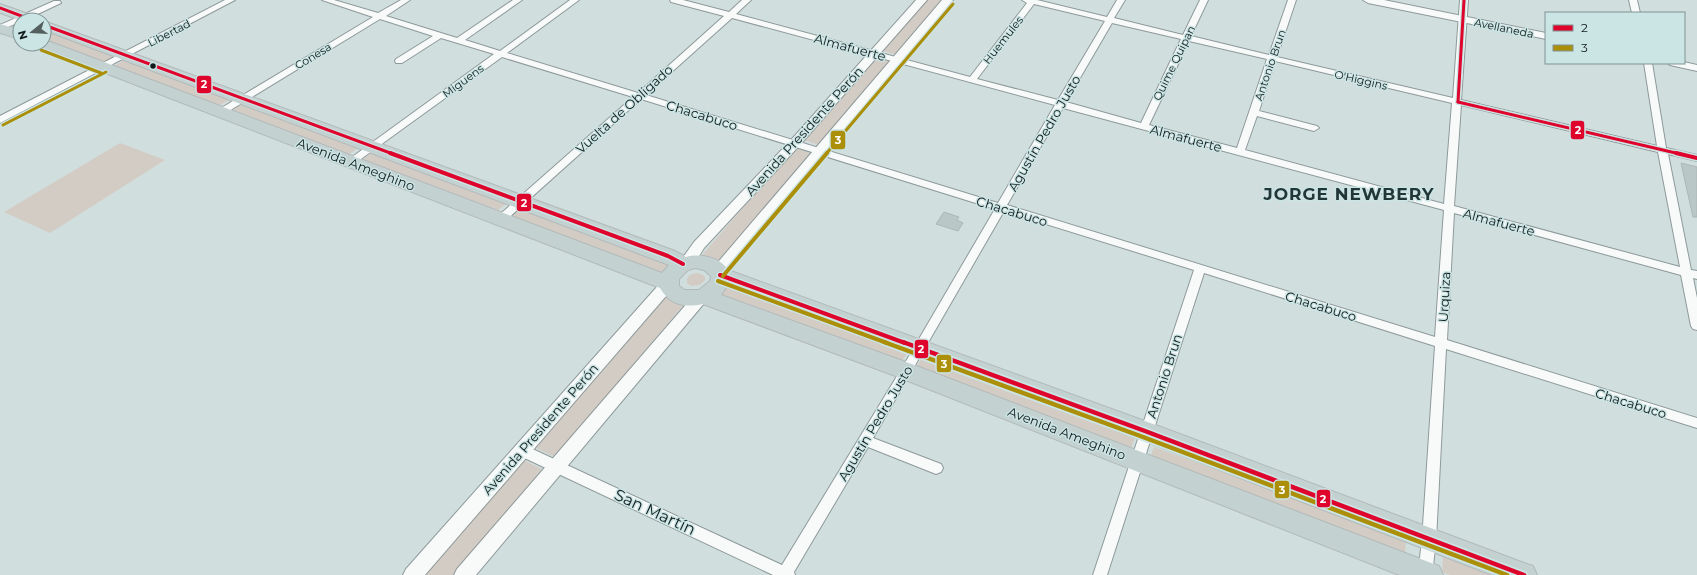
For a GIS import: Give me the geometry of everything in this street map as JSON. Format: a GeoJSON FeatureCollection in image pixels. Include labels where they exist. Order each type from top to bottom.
{"type":"FeatureCollection","features":[{"type":"Feature","properties":{"kind":"highway"},"geometry":{"type":"LineString","coordinates":[[0,8],[12,13]]}},
{"type":"Feature","properties":{"kind":"highway","name":"Avenida Ameghino"},"geometry":{"type":"LineString","coordinates":[[52,27],[522,201],[668,256],[685,264]]}},
{"type":"Feature","properties":{"kind":"highway"},"geometry":{"type":"LineString","coordinates":[[0,28],[12,32]]}},
{"type":"Feature","properties":{"kind":"highway","name":"Avenida Ameghino"},"geometry":{"type":"LineString","coordinates":[[52,47],[668,284]]}},
{"type":"Feature","properties":{"kind":"highway"},"geometry":{"type":"LineString","coordinates":[[719,274],[720,280],[717,286],[713,291],[702,297],[682,297],[670,290],[668,284],[672,272],[685,264],[703,262],[711,265],[719,274],[1145,432],[1524,575]]}},
{"type":"Feature","properties":{"kind":"highway","name":"Avenida Ameghino"},"geometry":{"type":"LineString","coordinates":[[702,297],[906,371],[1427,574]]}},
{"type":"Feature","properties":{"kind":"street","name":"Libertad"},"geometry":{"type":"LineString","coordinates":[[0,120],[231,0]]}},
{"type":"Feature","properties":{"kind":"street","name":"Chacabuco"},"geometry":{"type":"LineString","coordinates":[[326,0],[1200,268],[1697,424]]}},
{"type":"Feature","properties":{"kind":"street","name":"Conesa"},"geometry":{"type":"LineString","coordinates":[[221,112],[406,0]]}},
{"type":"Feature","properties":{"kind":"street"},"geometry":{"type":"LineString","coordinates":[[459,40],[518,0]]}},
{"type":"Feature","properties":{"kind":"street","name":"Miguens"},"geometry":{"type":"LineString","coordinates":[[351,162],[575,0]]}},
{"type":"Feature","properties":{"kind":"street","name":"Almafuerte"},"geometry":{"type":"LineString","coordinates":[[674,0],[1692,274]]}},
{"type":"Feature","properties":{"kind":"street","name":"Vuelta de Obligado"},"geometry":{"type":"LineString","coordinates":[[501,219],[747,0]]}},
{"type":"Feature","properties":{"kind":"street","name":"Avenida Presidente Perón"},"geometry":{"type":"LineString","coordinates":[[685,264],[699,245],[795,143],[922,0]]}},
{"type":"Feature","properties":{"kind":"street","name":"Avenida Presidente Perón"},"geometry":{"type":"LineString","coordinates":[[719,274],[948,0]]}},
{"type":"Feature","properties":{"kind":"street","name":"O'Higgins"},"geometry":{"type":"LineString","coordinates":[[1031,0],[1110,20],[1697,158]]}},
{"type":"Feature","properties":{"kind":"street","name":"Huemules"},"geometry":{"type":"LineString","coordinates":[[972,80],[1031,0]]}},
{"type":"Feature","properties":{"kind":"street","name":"Agustín Pedro Justo"},"geometry":{"type":"LineString","coordinates":[[786,575],[1121,0]]}},
{"type":"Feature","properties":{"kind":"street","name":"Quime Quipan"},"geometry":{"type":"LineString","coordinates":[[1144,126],[1204,0]]}},
{"type":"Feature","properties":{"kind":"street","name":"Antonio Brun"},"geometry":{"type":"LineString","coordinates":[[1240,152],[1292,0]]}},
{"type":"Feature","properties":{"kind":"street","name":"Avellaneda"},"geometry":{"type":"LineString","coordinates":[[1368,0],[1545,36]]}},
{"type":"Feature","properties":{"kind":"street","name":"Urquiza"},"geometry":{"type":"LineString","coordinates":[[1427,574],[1449,208],[1458,102],[1464,0]]}},
{"type":"Feature","properties":{"kind":"street"},"geometry":{"type":"LineString","coordinates":[[1633,0],[1636,12]]}},
{"type":"Feature","properties":{"kind":"street"},"geometry":{"type":"LineString","coordinates":[[41,12],[57,3]]}},
{"type":"Feature","properties":{"kind":"street"},"geometry":{"type":"LineString","coordinates":[[0,28],[12,24]]}},
{"type":"Feature","properties":{"kind":"street"},"geometry":{"type":"LineString","coordinates":[[399,61],[440,35]]}},
{"type":"Feature","properties":{"kind":"street"},"geometry":{"type":"LineString","coordinates":[[1648,64],[1662,150],[1692,274],[1697,326]]}},
{"type":"Feature","properties":{"kind":"street"},"geometry":{"type":"LineString","coordinates":[[1679,64],[1697,68]]}},
{"type":"Feature","properties":{"kind":"street"},"geometry":{"type":"LineString","coordinates":[[1253,112],[1314,128]]}},
{"type":"Feature","properties":{"kind":"street","name":"Antonio Brun"},"geometry":{"type":"LineString","coordinates":[[1100,575],[1145,432],[1200,268]]}},
{"type":"Feature","properties":{"kind":"street","name":"Avenida Presidente Perón"},"geometry":{"type":"LineString","coordinates":[[413,575],[668,284]]}},
{"type":"Feature","properties":{"kind":"street"},"geometry":{"type":"LineString","coordinates":[[464,575],[702,297]]}},
{"type":"Feature","properties":{"kind":"street"},"geometry":{"type":"LineString","coordinates":[[865,440],[936,468]]}},
{"type":"Feature","properties":{"kind":"street","name":"San Martín"},"geometry":{"type":"LineString","coordinates":[[521,450],[786,575]]}},
{"type":"Feature","properties":{"kind":"shaded area"},"geometry":{"type":"Polygon","coordinates":[[[927,0],[943,0],[897,55],[883,51],[927,0]]]}},
{"type":"Feature","properties":{"kind":"shaded area"},"geometry":{"type":"Polygon","coordinates":[[[52,33],[116,56],[105,62],[52,43],[52,33]]]}},
{"type":"Feature","properties":{"kind":"shaded area"},"geometry":{"type":"Polygon","coordinates":[[[875,57],[890,61],[819,145],[804,140],[875,57]]]}},
{"type":"Feature","properties":{"kind":"shaded area"},"geometry":{"type":"Polygon","coordinates":[[[124,60],[231,99],[220,105],[114,66],[124,60]]]}},
{"type":"Feature","properties":{"kind":"shaded area"},"geometry":{"type":"Polygon","coordinates":[[[244,103],[360,147],[349,154],[233,110],[244,103]]]}},
{"type":"Feature","properties":{"kind":"shaded area"},"geometry":{"type":"Polygon","coordinates":[[[120,143],[165,160],[50,233],[4,212],[120,143]]]}},
{"type":"Feature","properties":{"kind":"shaded area"},"geometry":{"type":"Polygon","coordinates":[[[795,148],[810,153],[719,261],[702,255],[795,148]]]}},
{"type":"Feature","properties":{"kind":"shaded area"},"geometry":{"type":"Polygon","coordinates":[[[372,153],[508,202],[498,210],[362,160],[372,153]]]}},
{"type":"Feature","properties":{"kind":"shaded area"},"geometry":{"type":"Polygon","coordinates":[[[519,208],[673,264],[665,273],[510,216],[519,208]]]}},
{"type":"Feature","properties":{"kind":"shaded area"},"geometry":{"type":"Polygon","coordinates":[[[696,273],[702,274],[705,277],[705,280],[700,285],[691,286],[687,283],[687,278],[696,273]]]}},
{"type":"Feature","properties":{"kind":"shaded area"},"geometry":{"type":"Polygon","coordinates":[[[726,283],[909,350],[902,361],[718,293],[726,283]]]}},
{"type":"Feature","properties":{"kind":"shaded area"},"geometry":{"type":"Polygon","coordinates":[[[668,295],[686,302],[555,457],[536,448],[668,295]]]}},
{"type":"Feature","properties":{"kind":"shaded area"},"geometry":{"type":"Polygon","coordinates":[[[922,357],[1136,435],[1131,448],[916,369],[922,357]]]}},
{"type":"Feature","properties":{"kind":"shaded area"},"geometry":{"type":"Polygon","coordinates":[[[1154,447],[1406,539],[1405,555],[1149,460],[1154,447]]]}},
{"type":"Feature","properties":{"kind":"shaded area"},"geometry":{"type":"Polygon","coordinates":[[[523,460],[542,469],[453,575],[423,575],[523,460]]]}},
{"type":"Feature","properties":{"kind":"shaded area"},"geometry":{"type":"Polygon","coordinates":[[[1443,556],[1496,575],[1450,575],[1442,572],[1443,556]]]}},
{"type":"Feature","properties":{"kind":"building"},"geometry":{"type":"Polygon","coordinates":[[[1681,163],[1697,167],[1697,217],[1693,217],[1681,163]]]}},
{"type":"Feature","properties":{"kind":"building"},"geometry":{"type":"Polygon","coordinates":[[[944,212],[959,217],[957,220],[963,223],[958,231],[936,224],[944,212]]]}},
{"type":"Feature","properties":{"kind":"transit line","name":"2"},"geometry":{"type":"LineString","coordinates":[[1458,102],[1464,0]]}},
{"type":"Feature","properties":{"kind":"transit line","name":"3"},"geometry":{"type":"LineString","coordinates":[[723,276],[953,4]]}},
{"type":"Feature","properties":{"kind":"transit line","name":"2"},"geometry":{"type":"LineString","coordinates":[[0,8],[12,12]]}},
{"type":"Feature","properties":{"kind":"transit line","name":"2"},"geometry":{"type":"LineString","coordinates":[[52,28],[668,256],[683,264]]}},
{"type":"Feature","properties":{"kind":"transit line","name":"3"},"geometry":{"type":"LineString","coordinates":[[46,52],[101,73]]}},
{"type":"Feature","properties":{"kind":"transit line","name":"3"},"geometry":{"type":"LineString","coordinates":[[3,125],[106,72]]}},
{"type":"Feature","properties":{"kind":"transit line","name":"2"},"geometry":{"type":"LineString","coordinates":[[1458,102],[1697,158]]}},
{"type":"Feature","properties":{"kind":"transit line","name":"2"},"geometry":{"type":"LineString","coordinates":[[720,275],[1145,431],[1524,575]]}},
{"type":"Feature","properties":{"kind":"transit line","name":"3"},"geometry":{"type":"LineString","coordinates":[[718,281],[1143,437],[1507,575]]}},
{"type":"Feature","properties":{"kind":"district","name":"JORGE NEWBERY"},"geometry":{"type":"Point","coordinates":[1349,194]}}]}
